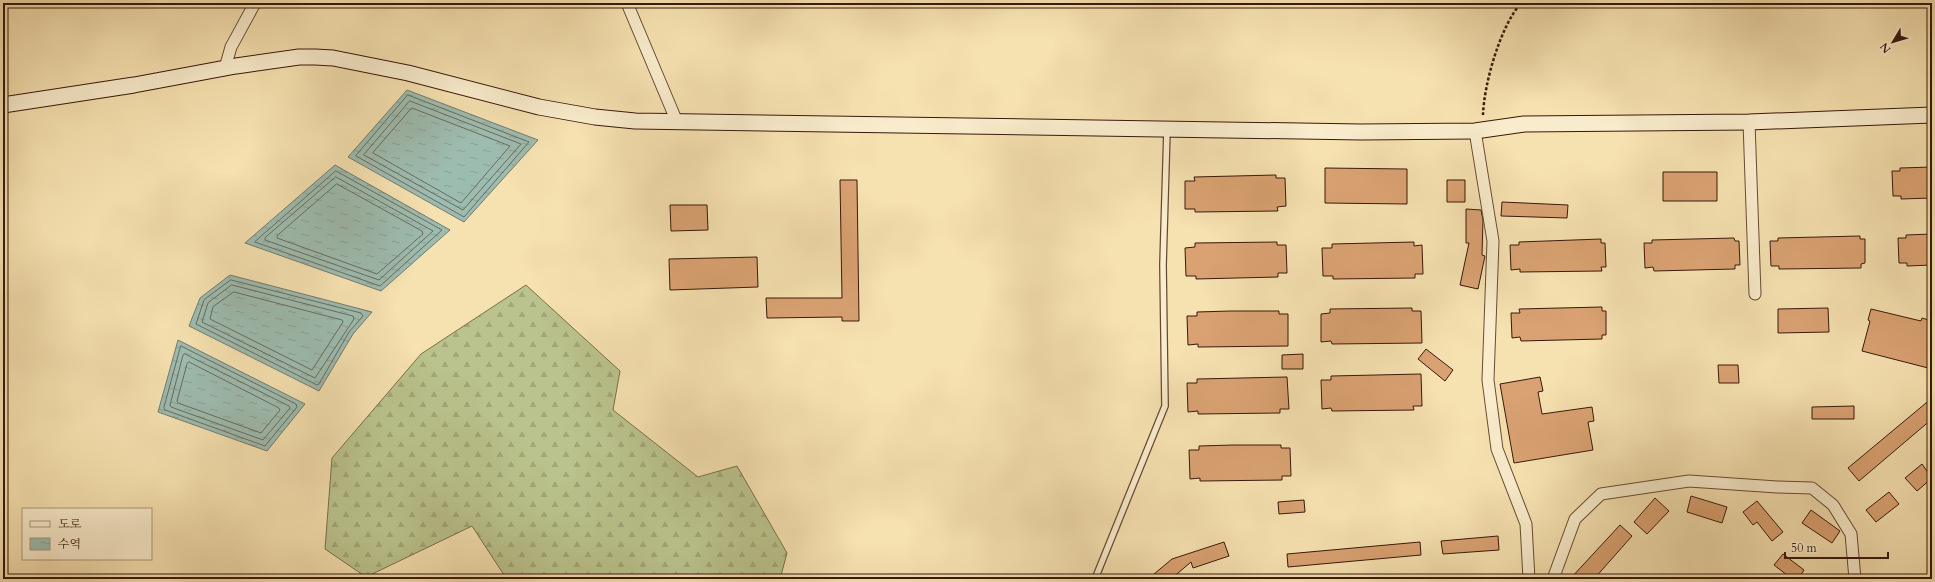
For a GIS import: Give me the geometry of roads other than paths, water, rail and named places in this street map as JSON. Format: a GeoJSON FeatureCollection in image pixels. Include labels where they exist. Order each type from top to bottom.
{"type":"FeatureCollection","features":[{"type":"Feature","properties":{"kind":"street"},"geometry":{"type":"LineString","coordinates":[[225,68],[230,47],[255,3]]}},
{"type":"Feature","properties":{"kind":"street"},"geometry":{"type":"LineString","coordinates":[[627,3],[677,122]]}},
{"type":"Feature","properties":{"kind":"street"},"geometry":{"type":"LineString","coordinates":[[3,105],[134,85],[225,68],[299,57],[333,58],[408,73],[554,110],[595,117],[677,122],[1046,126],[1361,132],[1480,130],[1524,124],[1749,122],[1932,115]]}},
{"type":"Feature","properties":{"kind":"street"},"geometry":{"type":"LineString","coordinates":[[1749,122],[1755,294]]}},
{"type":"Feature","properties":{"kind":"street"},"geometry":{"type":"LineString","coordinates":[[1480,130],[1493,241],[1488,380],[1497,449],[1526,524],[1529,579]]}},
{"type":"Feature","properties":{"kind":"street"},"geometry":{"type":"LineString","coordinates":[[1552,579],[1575,519],[1601,494],[1688,481],[1812,488],[1833,505],[1851,534],[1855,579]]}},
{"type":"Feature","properties":{"kind":"lane"},"geometry":{"type":"LineString","coordinates":[[1095,579],[1165,406],[1163,265],[1167,129]]}},
{"type":"Feature","properties":{"kind":"water"},"geometry":{"type":"Polygon","coordinates":[[[407,90],[538,140],[464,222],[348,157],[407,90]]]}},
{"type":"Feature","properties":{"kind":"water"},"geometry":{"type":"Polygon","coordinates":[[[335,165],[450,230],[381,291],[245,243],[335,165]]]}},
{"type":"Feature","properties":{"kind":"water"},"geometry":{"type":"Polygon","coordinates":[[[230,275],[372,312],[353,334],[319,391],[189,326],[200,298],[230,275]]]}},
{"type":"Feature","properties":{"kind":"water"},"geometry":{"type":"Polygon","coordinates":[[[178,340],[305,404],[267,451],[158,412],[178,340]]]}}]}
